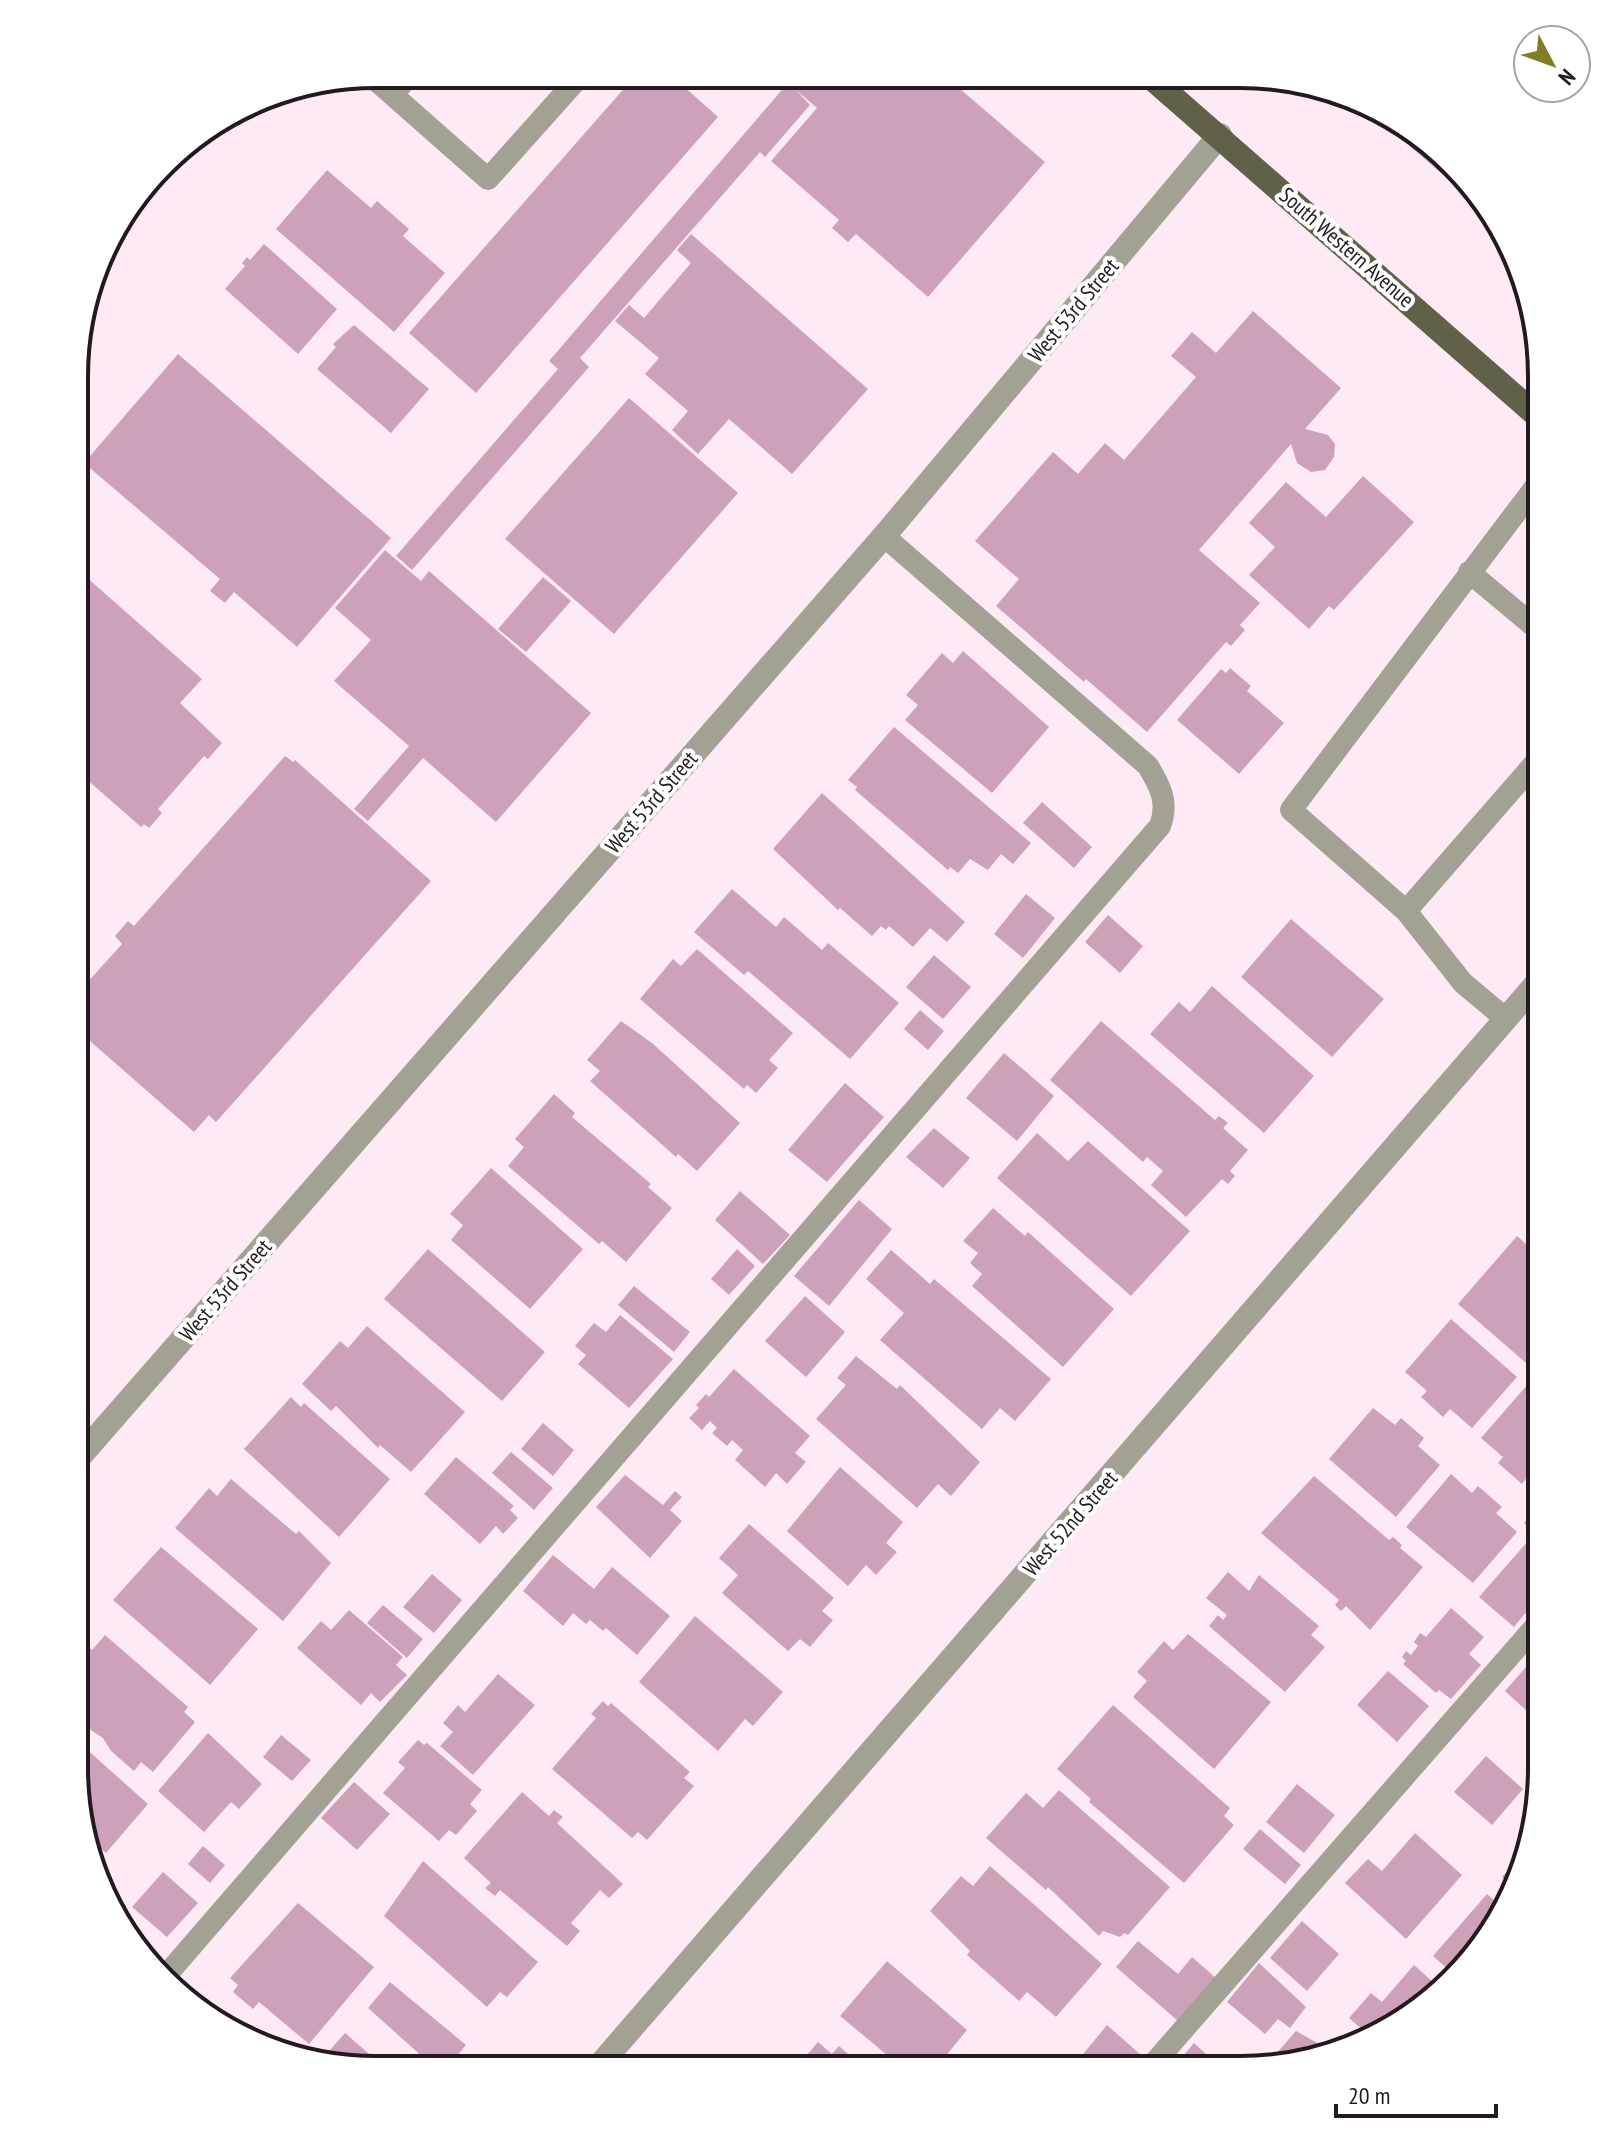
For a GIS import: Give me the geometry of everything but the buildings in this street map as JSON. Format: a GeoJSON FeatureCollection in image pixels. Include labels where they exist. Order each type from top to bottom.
{"type":"FeatureCollection","features":[{"type":"Feature","properties":{"kind":"main road","name":"South Western Avenue"},"geometry":{"type":"LineString","coordinates":[[1163,88],[1528,408]]}},
{"type":"Feature","properties":{"kind":"street","name":"West 53rd Street"},"geometry":{"type":"LineString","coordinates":[[88,1447],[884,536],[1220,135]]}},
{"type":"Feature","properties":{"kind":"street","name":"West 52nd Street"},"geometry":{"type":"LineString","coordinates":[[607,2056],[1528,993]]}},
{"type":"Feature","properties":{"kind":"lane"},"geometry":{"type":"LineString","coordinates":[[386,88],[488,179],[569,88]]}},
{"type":"Feature","properties":{"kind":"lane"},"geometry":{"type":"LineString","coordinates":[[393,94],[398,88]]}},
{"type":"Feature","properties":{"kind":"lane"},"geometry":{"type":"LineString","coordinates":[[1506,1019],[1463,983],[1406,911],[1291,810],[1528,496]]}},
{"type":"Feature","properties":{"kind":"lane"},"geometry":{"type":"LineString","coordinates":[[170,1970],[1160,826],[1166,810],[1161,788],[1148,766],[884,536]]}},
{"type":"Feature","properties":{"kind":"lane"},"geometry":{"type":"LineString","coordinates":[[1469,572],[1528,621]]}},
{"type":"Feature","properties":{"kind":"lane"},"geometry":{"type":"LineString","coordinates":[[1406,911],[1528,771]]}},
{"type":"Feature","properties":{"kind":"lane"},"geometry":{"type":"LineString","coordinates":[[1160,2056],[1528,1635]]}}]}
